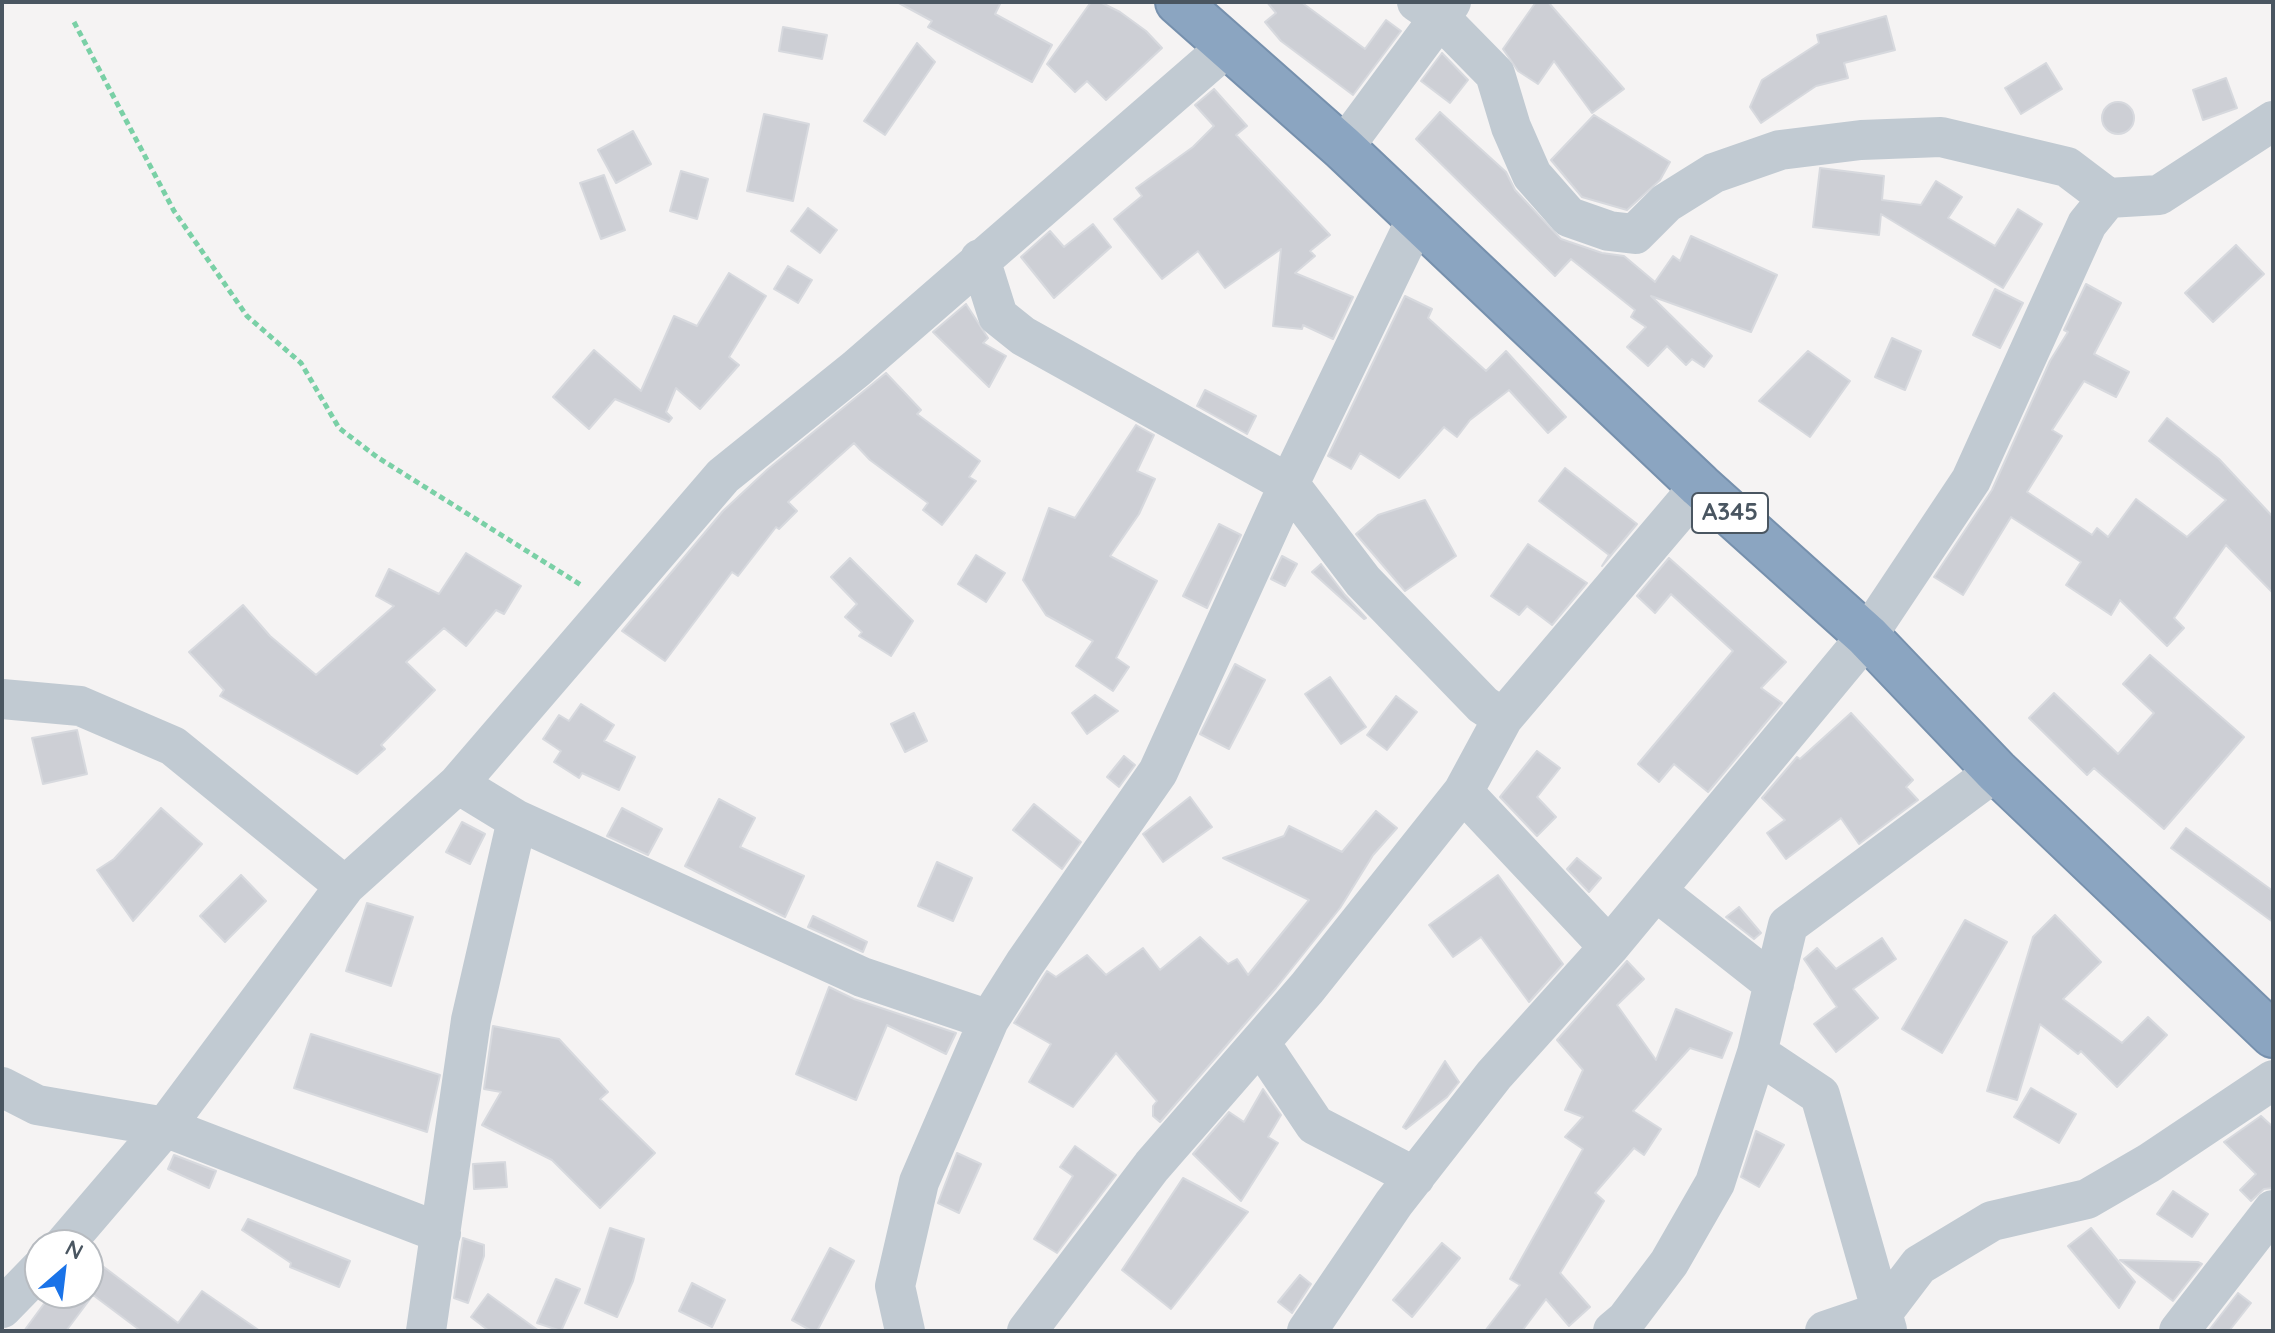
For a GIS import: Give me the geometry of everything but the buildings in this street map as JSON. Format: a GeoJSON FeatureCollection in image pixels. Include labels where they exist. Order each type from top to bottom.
{"type":"FeatureCollection","features":[{"type":"Feature","properties":{"kind":"highway","name":"A345"},"geometry":{"type":"LineString","coordinates":[[1178,2],[1343,148],[1700,486],[1867,636],[1996,771],[2273,1035]]}},
{"type":"Feature","properties":{"kind":"street"},"geometry":{"type":"LineString","coordinates":[[1343,148],[1436,7],[1495,74],[1511,127],[1532,175],[1569,217],[1609,231],[1635,234],[1666,203],[1714,173],[1780,150],[1861,140],[1941,137],[2067,167],[2108,198],[2159,195],[2273,121]]}},
{"type":"Feature","properties":{"kind":"street"},"geometry":{"type":"LineString","coordinates":[[78,1229],[165,1127],[345,886],[458,784],[723,476],[856,369],[1228,46]]}},
{"type":"Feature","properties":{"kind":"street"},"geometry":{"type":"LineString","coordinates":[[1307,1331],[1415,1177],[1494,1075],[1609,947],[1867,636],[1971,480],[2087,224],[2108,198]]}},
{"type":"Feature","properties":{"kind":"street"},"geometry":{"type":"LineString","coordinates":[[905,1331],[895,1286],[919,1182],[989,1020],[1158,772],[1289,484],[1416,220]]}},
{"type":"Feature","properties":{"kind":"street"},"geometry":{"type":"LineString","coordinates":[[980,259],[998,316],[1023,336],[1289,484],[1363,581],[1483,705],[1503,718]]}},
{"type":"Feature","properties":{"kind":"street"},"geometry":{"type":"LineString","coordinates":[[1027,1331],[1152,1166],[1260,1043],[1463,792],[1503,718],[1700,486]]}},
{"type":"Feature","properties":{"kind":"street"},"geometry":{"type":"LineString","coordinates":[[2,699],[80,706],[173,746],[345,886]]}},
{"type":"Feature","properties":{"kind":"street"},"geometry":{"type":"LineString","coordinates":[[1613,1331],[1626,1320],[1669,1263],[1715,1183],[1757,1053],[1788,925],[1864,873],[1996,771]]}},
{"type":"Feature","properties":{"kind":"street"},"geometry":{"type":"LineString","coordinates":[[458,784],[517,820],[862,977],[989,1020]]}},
{"type":"Feature","properties":{"kind":"street"},"geometry":{"type":"LineString","coordinates":[[1463,792],[1609,947]]}},
{"type":"Feature","properties":{"kind":"street"},"geometry":{"type":"LineString","coordinates":[[426,1331],[471,1020],[517,820]]}},
{"type":"Feature","properties":{"kind":"street"},"geometry":{"type":"LineString","coordinates":[[1656,891],[1774,984]]}},
{"type":"Feature","properties":{"kind":"street"},"geometry":{"type":"LineString","coordinates":[[1260,1043],[1315,1125],[1415,1177]]}},
{"type":"Feature","properties":{"kind":"street"},"geometry":{"type":"LineString","coordinates":[[1757,1053],[1820,1095],[1886,1321]]}},
{"type":"Feature","properties":{"kind":"street"},"geometry":{"type":"LineString","coordinates":[[1886,1321],[1919,1265],[1992,1221],[2087,1199],[2149,1163],[2272,1081]]}},
{"type":"Feature","properties":{"kind":"street"},"geometry":{"type":"LineString","coordinates":[[2,1087],[37,1105],[165,1127],[441,1233]]}},
{"type":"Feature","properties":{"kind":"street"},"geometry":{"type":"LineString","coordinates":[[2179,1331],[2273,1210]]}},
{"type":"Feature","properties":{"kind":"street"},"geometry":{"type":"LineString","coordinates":[[2,1308],[24,1285]]}},
{"type":"Feature","properties":{"kind":"street"},"geometry":{"type":"LineString","coordinates":[[1825,1331],[1886,1321]]}},
{"type":"Feature","properties":{"kind":"path"},"geometry":{"type":"LineString","coordinates":[[74,22],[174,211],[247,316],[301,363],[339,428],[377,457],[613,604]]}}]}
